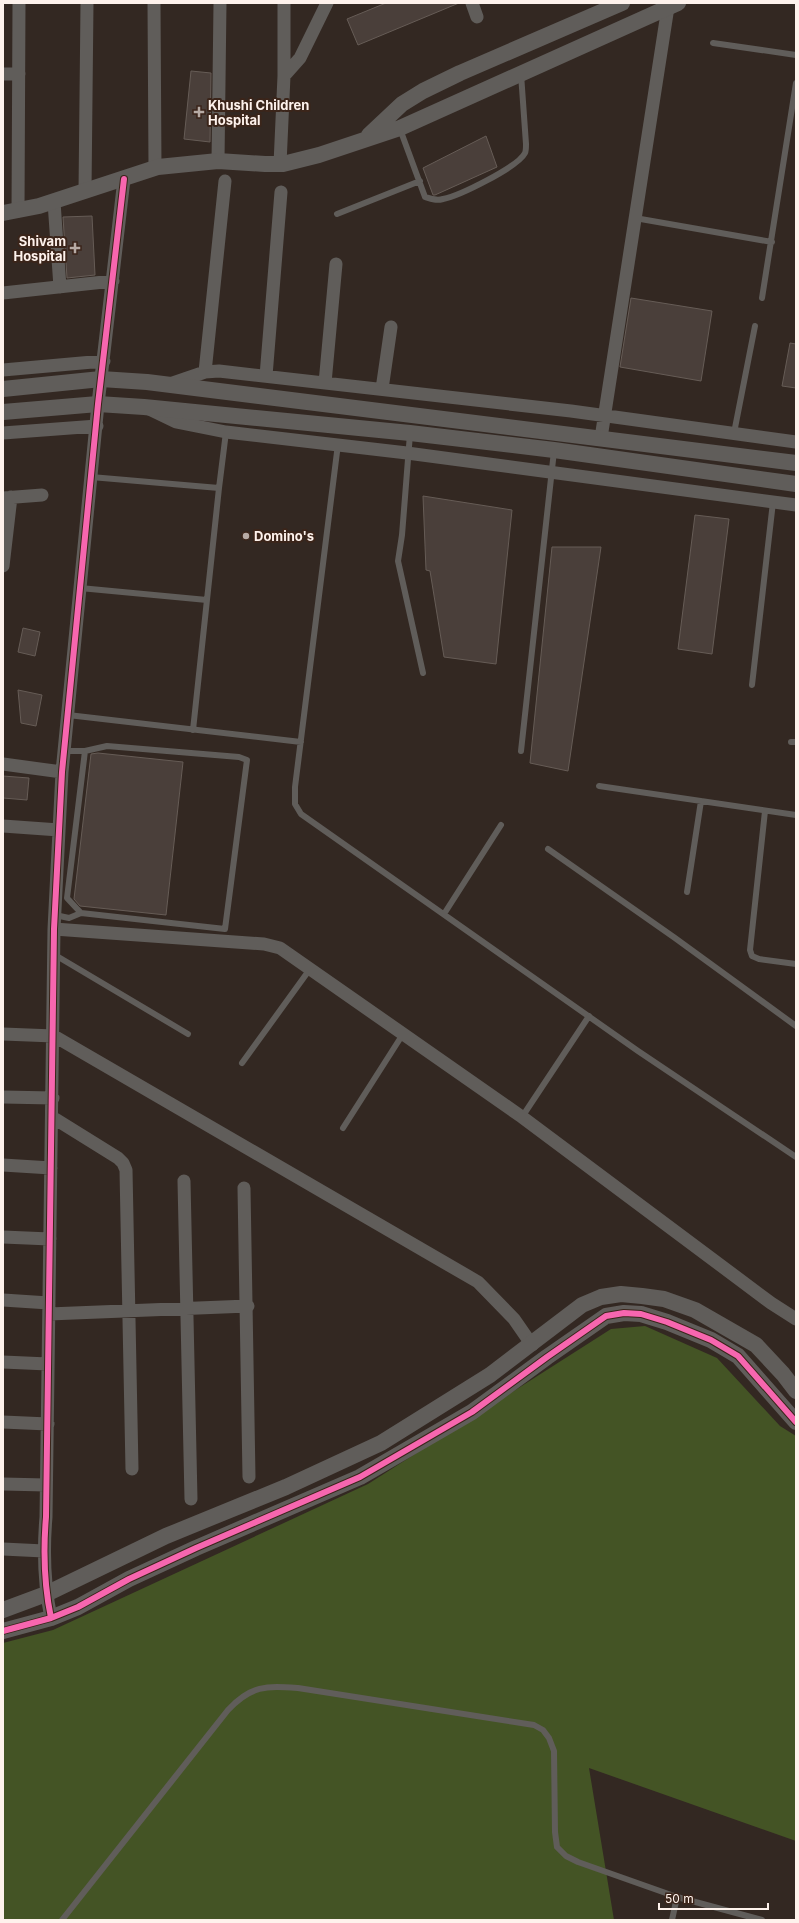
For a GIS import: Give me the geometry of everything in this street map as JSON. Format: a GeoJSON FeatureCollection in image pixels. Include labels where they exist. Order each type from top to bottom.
{"type":"FeatureCollection","features":[{"type":"Feature","properties":{"kind":"street"},"geometry":{"type":"LineString","coordinates":[[19,3],[19,74],[10,212],[54,202],[155,168],[190,162],[218,161],[280,164],[319,155],[400,128],[673,5]]}},
{"type":"Feature","properties":{"kind":"street"},"geometry":{"type":"LineString","coordinates":[[85,192],[87,3]]}},
{"type":"Feature","properties":{"kind":"street"},"geometry":{"type":"LineString","coordinates":[[154,3],[155,168]]}},
{"type":"Feature","properties":{"kind":"street"},"geometry":{"type":"LineString","coordinates":[[218,161],[220,3]]}},
{"type":"Feature","properties":{"kind":"street"},"geometry":{"type":"LineString","coordinates":[[280,164],[284,76],[284,3]]}},
{"type":"Feature","properties":{"kind":"street"},"geometry":{"type":"LineString","coordinates":[[284,76],[300,58],[327,3]]}},
{"type":"Feature","properties":{"kind":"street"},"geometry":{"type":"LineString","coordinates":[[472,3],[477,17]]}},
{"type":"Feature","properties":{"kind":"street"},"geometry":{"type":"LineString","coordinates":[[365,139],[402,104],[423,91],[460,72],[622,3]]}},
{"type":"Feature","properties":{"kind":"street"},"geometry":{"type":"LineString","coordinates":[[601,438],[635,218],[673,5]]}},
{"type":"Feature","properties":{"kind":"street"},"geometry":{"type":"LineString","coordinates":[[3,74],[19,74]]}},
{"type":"Feature","properties":{"kind":"street"},"geometry":{"type":"LineString","coordinates":[[51,1618],[46,1594],[44,1551],[48,1424],[55,956],[54,915],[60,830],[62,772],[98,404],[124,179]]}},
{"type":"Feature","properties":{"kind":"street"},"geometry":{"type":"LineString","coordinates":[[205,372],[225,181]]}},
{"type":"Feature","properties":{"kind":"street"},"geometry":{"type":"LineString","coordinates":[[266,376],[281,192]]}},
{"type":"Feature","properties":{"kind":"street"},"geometry":{"type":"LineString","coordinates":[[54,202],[60,287]]}},
{"type":"Feature","properties":{"kind":"street"},"geometry":{"type":"LineString","coordinates":[[325,383],[336,264]]}},
{"type":"Feature","properties":{"kind":"street"},"geometry":{"type":"LineString","coordinates":[[3,293],[113,281]]}},
{"type":"Feature","properties":{"kind":"street"},"geometry":{"type":"LineString","coordinates":[[382,389],[390,327]]}},
{"type":"Feature","properties":{"kind":"street"},"geometry":{"type":"LineString","coordinates":[[3,370],[104,361]]}},
{"type":"Feature","properties":{"kind":"street"},"geometry":{"type":"LineString","coordinates":[[169,385],[205,372],[218,371],[604,416],[796,442]]}},
{"type":"Feature","properties":{"kind":"street"},"geometry":{"type":"LineString","coordinates":[[3,388],[101,379],[169,385],[796,463]]}},
{"type":"Feature","properties":{"kind":"street"},"geometry":{"type":"LineString","coordinates":[[3,412],[98,404],[144,407],[410,433],[554,450],[796,484]]}},
{"type":"Feature","properties":{"kind":"street"},"geometry":{"type":"LineString","coordinates":[[144,407],[176,422],[226,432],[338,444],[796,505]]}},
{"type":"Feature","properties":{"kind":"street"},"geometry":{"type":"LineString","coordinates":[[3,433],[97,426]]}},
{"type":"Feature","properties":{"kind":"street"},"geometry":{"type":"LineString","coordinates":[[3,566],[7,497],[42,495]]}},
{"type":"Feature","properties":{"kind":"street"},"geometry":{"type":"LineString","coordinates":[[3,764],[62,772]]}},
{"type":"Feature","properties":{"kind":"street"},"geometry":{"type":"LineString","coordinates":[[3,826],[60,830]]}},
{"type":"Feature","properties":{"kind":"street"},"geometry":{"type":"LineString","coordinates":[[54,929],[264,944],[280,948],[522,1117],[771,1303],[796,1319]]}},
{"type":"Feature","properties":{"kind":"street"},"geometry":{"type":"LineString","coordinates":[[3,1034],[54,1036],[478,1282],[514,1319],[532,1344]]}},
{"type":"Feature","properties":{"kind":"street"},"geometry":{"type":"LineString","coordinates":[[3,1097],[53,1098]]}},
{"type":"Feature","properties":{"kind":"street"},"geometry":{"type":"LineString","coordinates":[[52,1117],[124,1163],[126,1170],[132,1469]]}},
{"type":"Feature","properties":{"kind":"street"},"geometry":{"type":"LineString","coordinates":[[3,1165],[52,1168]]}},
{"type":"Feature","properties":{"kind":"street"},"geometry":{"type":"LineString","coordinates":[[184,1181],[191,1499]]}},
{"type":"Feature","properties":{"kind":"street"},"geometry":{"type":"LineString","coordinates":[[244,1188],[248,1306],[249,1477]]}},
{"type":"Feature","properties":{"kind":"street"},"geometry":{"type":"LineString","coordinates":[[3,1237],[50,1239]]}},
{"type":"Feature","properties":{"kind":"street"},"geometry":{"type":"LineString","coordinates":[[3,1610],[46,1594],[166,1536],[306,1479],[381,1443],[490,1375],[582,1305],[601,1297],[621,1294],[664,1299],[695,1310],[756,1345],[796,1391]]}},
{"type":"Feature","properties":{"kind":"street"},"geometry":{"type":"LineString","coordinates":[[3,1300],[49,1308],[129,1311],[248,1306]]}},
{"type":"Feature","properties":{"kind":"street"},"geometry":{"type":"LineString","coordinates":[[3,1631],[51,1618],[78,1607],[129,1580],[196,1548],[360,1477],[472,1412],[606,1316],[641,1314],[667,1322],[711,1340],[738,1356],[796,1422]]}},
{"type":"Feature","properties":{"kind":"street"},"geometry":{"type":"LineString","coordinates":[[3,1362],[48,1364]]}},
{"type":"Feature","properties":{"kind":"street"},"geometry":{"type":"LineString","coordinates":[[3,1422],[48,1424]]}},
{"type":"Feature","properties":{"kind":"street"},"geometry":{"type":"LineString","coordinates":[[3,1484],[46,1485]]}},
{"type":"Feature","properties":{"kind":"street"},"geometry":{"type":"LineString","coordinates":[[3,1549],[44,1551]]}},
{"type":"Feature","properties":{"kind":"lane"},"geometry":{"type":"LineString","coordinates":[[713,43],[796,55]]}},
{"type":"Feature","properties":{"kind":"lane"},"geometry":{"type":"LineString","coordinates":[[400,128],[425,197],[434,200],[444,199],[491,179],[525,153],[526,144],[521,73]]}},
{"type":"Feature","properties":{"kind":"lane"},"geometry":{"type":"LineString","coordinates":[[762,298],[796,83]]}},
{"type":"Feature","properties":{"kind":"lane"},"geometry":{"type":"LineString","coordinates":[[337,214],[420,181]]}},
{"type":"Feature","properties":{"kind":"lane"},"geometry":{"type":"LineString","coordinates":[[635,218],[772,242]]}},
{"type":"Feature","properties":{"kind":"lane"},"geometry":{"type":"LineString","coordinates":[[734,433],[755,326]]}},
{"type":"Feature","properties":{"kind":"lane"},"geometry":{"type":"LineString","coordinates":[[193,730],[226,432]]}},
{"type":"Feature","properties":{"kind":"lane"},"geometry":{"type":"LineString","coordinates":[[410,433],[407,453],[402,535],[398,561],[423,673]]}},
{"type":"Feature","properties":{"kind":"lane"},"geometry":{"type":"LineString","coordinates":[[338,444],[295,787],[295,804],[301,814],[589,1016],[796,1157]]}},
{"type":"Feature","properties":{"kind":"lane"},"geometry":{"type":"LineString","coordinates":[[521,751],[553,472],[554,450]]}},
{"type":"Feature","properties":{"kind":"lane"},"geometry":{"type":"LineString","coordinates":[[91,477],[219,488]]}},
{"type":"Feature","properties":{"kind":"lane"},"geometry":{"type":"LineString","coordinates":[[752,686],[773,502]]}},
{"type":"Feature","properties":{"kind":"lane"},"geometry":{"type":"LineString","coordinates":[[80,588],[207,600]]}},
{"type":"Feature","properties":{"kind":"lane"},"geometry":{"type":"LineString","coordinates":[[68,715],[301,742]]}},
{"type":"Feature","properties":{"kind":"lane"},"geometry":{"type":"LineString","coordinates":[[54,915],[69,918],[81,913],[225,929],[248,760],[239,757],[107,746],[85,751],[64,751]]}},
{"type":"Feature","properties":{"kind":"lane"},"geometry":{"type":"LineString","coordinates":[[81,913],[67,898],[85,751]]}},
{"type":"Feature","properties":{"kind":"lane"},"geometry":{"type":"LineString","coordinates":[[599,786],[796,815]]}},
{"type":"Feature","properties":{"kind":"lane"},"geometry":{"type":"LineString","coordinates":[[687,892],[701,801]]}},
{"type":"Feature","properties":{"kind":"lane"},"geometry":{"type":"LineString","coordinates":[[765,811],[750,950],[752,956],[759,959],[796,964]]}},
{"type":"Feature","properties":{"kind":"lane"},"geometry":{"type":"LineString","coordinates":[[444,914],[501,825]]}},
{"type":"Feature","properties":{"kind":"lane"},"geometry":{"type":"LineString","coordinates":[[548,849],[675,938],[796,1026]]}},
{"type":"Feature","properties":{"kind":"lane"},"geometry":{"type":"LineString","coordinates":[[55,956],[188,1034]]}},
{"type":"Feature","properties":{"kind":"lane"},"geometry":{"type":"LineString","coordinates":[[242,1063],[310,969]]}},
{"type":"Feature","properties":{"kind":"lane"},"geometry":{"type":"LineString","coordinates":[[522,1117],[589,1016]]}},
{"type":"Feature","properties":{"kind":"lane"},"geometry":{"type":"LineString","coordinates":[[343,1128],[403,1034]]}},
{"type":"Feature","properties":{"kind":"lane"},"geometry":{"type":"LineString","coordinates":[[62,1920],[228,1710],[240,1697],[255,1689],[274,1686],[298,1688],[534,1725],[544,1730],[554,1751],[554,1832],[557,1847],[566,1856],[578,1862],[677,1897],[762,1920]]}},
{"type":"Feature","properties":{"kind":"lane"},"geometry":{"type":"LineString","coordinates":[[672,1920],[677,1897]]}},
{"type":"Feature","properties":{"kind":"green space"},"geometry":{"type":"Polygon","coordinates":[[[645,1326],[717,1358],[780,1426],[796,1436],[796,1841],[589,1768],[614,1920],[3,1920],[3,1643],[53,1630],[368,1484],[611,1329],[645,1326]]]}},
{"type":"Feature","properties":{"kind":"building"},"geometry":{"type":"Polygon","coordinates":[[[386,3],[459,3],[358,45],[347,19],[386,3]]]}},
{"type":"Feature","properties":{"kind":"building"},"geometry":{"type":"Polygon","coordinates":[[[191,71],[211,73],[210,142],[184,139],[191,71]]]}},
{"type":"Feature","properties":{"kind":"building"},"geometry":{"type":"Polygon","coordinates":[[[486,136],[497,167],[433,195],[423,168],[486,136]]]}},
{"type":"Feature","properties":{"kind":"building"},"geometry":{"type":"Polygon","coordinates":[[[92,216],[95,275],[67,278],[63,217],[92,216]]]}},
{"type":"Feature","properties":{"kind":"building"},"geometry":{"type":"Polygon","coordinates":[[[631,298],[712,311],[701,381],[620,367],[631,298]]]}},
{"type":"Feature","properties":{"kind":"building"},"geometry":{"type":"Polygon","coordinates":[[[790,343],[796,344],[796,388],[782,386],[790,343]]]}},
{"type":"Feature","properties":{"kind":"building"},"geometry":{"type":"Polygon","coordinates":[[[423,496],[512,510],[496,664],[444,657],[430,571],[426,570],[423,496]]]}},
{"type":"Feature","properties":{"kind":"building"},"geometry":{"type":"Polygon","coordinates":[[[695,515],[729,519],[712,654],[678,649],[695,515]]]}},
{"type":"Feature","properties":{"kind":"building"},"geometry":{"type":"Polygon","coordinates":[[[552,547],[601,547],[568,771],[530,763],[552,547]]]}},
{"type":"Feature","properties":{"kind":"building"},"geometry":{"type":"Polygon","coordinates":[[[23,628],[40,632],[35,656],[18,652],[23,628]]]}},
{"type":"Feature","properties":{"kind":"building"},"geometry":{"type":"Polygon","coordinates":[[[18,690],[42,695],[36,726],[21,723],[18,690]]]}},
{"type":"Feature","properties":{"kind":"building"},"geometry":{"type":"Polygon","coordinates":[[[98,753],[183,762],[166,915],[80,906],[74,899],[91,754],[98,753]]]}},
{"type":"Feature","properties":{"kind":"building"},"geometry":{"type":"Polygon","coordinates":[[[3,776],[29,778],[27,800],[3,798],[3,776]]]}},
{"type":"Feature","properties":{"kind":"cycle path"},"geometry":{"type":"LineString","coordinates":[[51,1618],[47,1593],[44,1555],[46,1517],[54,929],[62,772],[98,404],[124,179]]}},
{"type":"Feature","properties":{"kind":"cycle path"},"geometry":{"type":"LineString","coordinates":[[3,1631],[51,1618],[78,1607],[129,1579],[196,1548],[360,1477],[472,1412],[606,1316],[624,1313],[641,1314],[667,1322],[711,1340],[738,1356],[796,1422]]}},
{"type":"Feature","properties":{"kind":"place","name":"Khushi Children Hospital"},"geometry":{"type":"Point","coordinates":[199,112]}},
{"type":"Feature","properties":{"kind":"place","name":"Shivam Hospital"},"geometry":{"type":"Point","coordinates":[75,248]}},
{"type":"Feature","properties":{"kind":"place","name":"Domino's"},"geometry":{"type":"Point","coordinates":[246,536]}}]}
